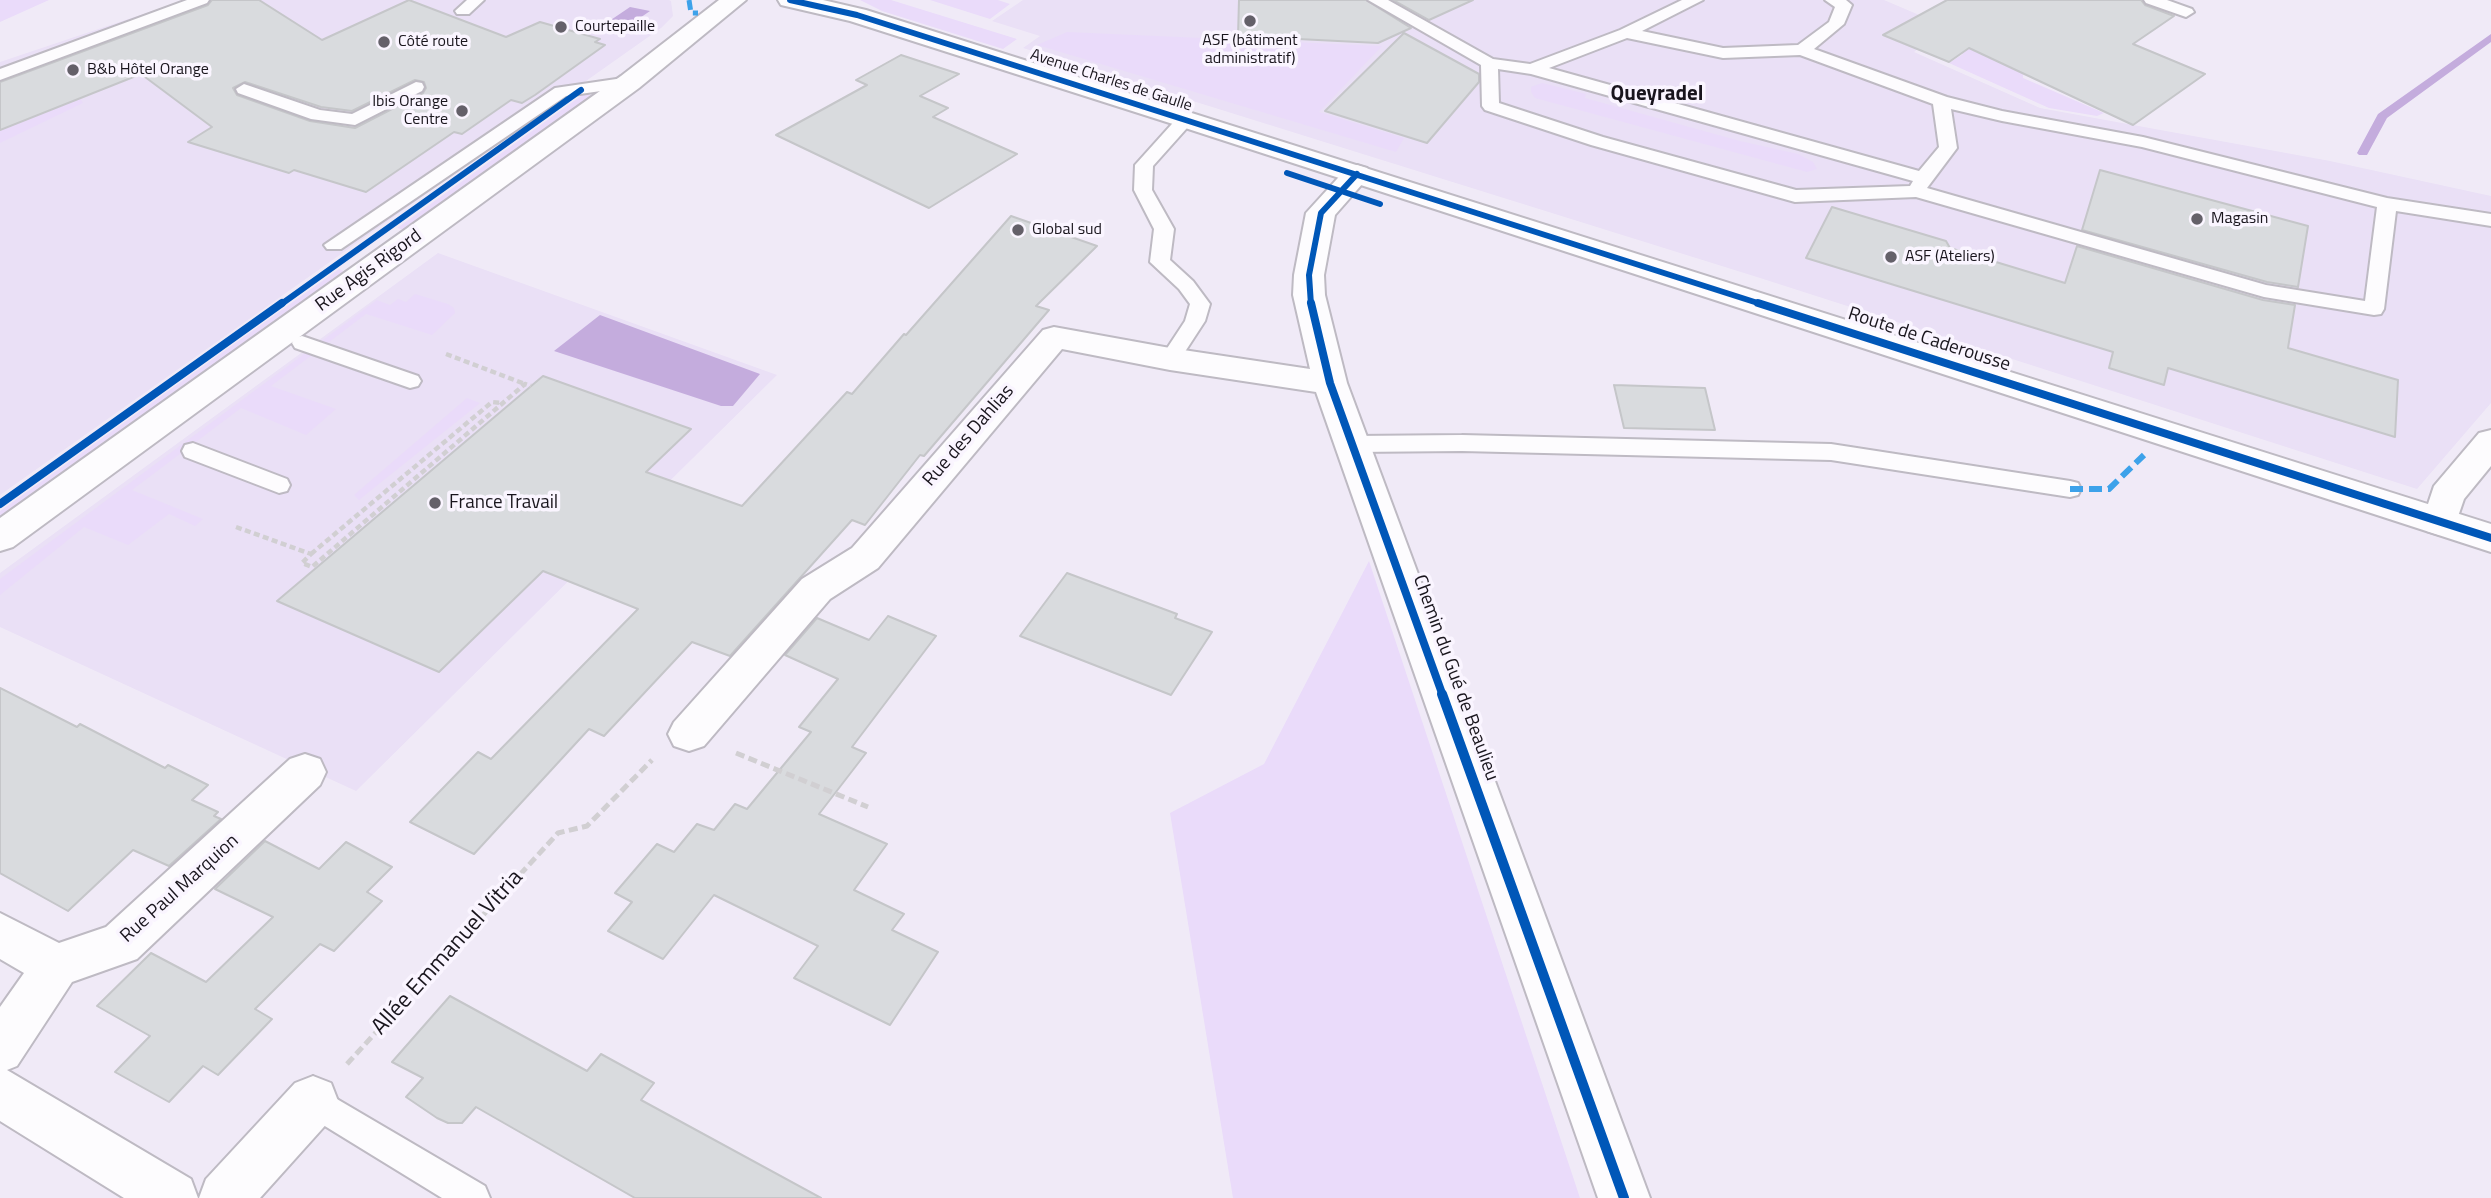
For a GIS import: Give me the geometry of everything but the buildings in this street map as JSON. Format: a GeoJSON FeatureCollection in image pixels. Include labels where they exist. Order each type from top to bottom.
{"type":"FeatureCollection","features":[{"type":"Feature","properties":{"kind":"street","name":"Rue Agis Rigord"},"geometry":{"type":"LineString","coordinates":[[0,537],[630,82],[734,0]]}},
{"type":"Feature","properties":{"kind":"street","name":"Avenue Charles de Gaulle"},"geometry":{"type":"LineString","coordinates":[[790,0],[848,7],[1357,174]]}},
{"type":"Feature","properties":{"kind":"street","name":"Chemin du Gué de Beaulieu"},"geometry":{"type":"LineString","coordinates":[[1357,174],[1321,213],[1309,275],[1310,295],[1330,383],[1355,444],[1373,505],[1624,1198]]}},
{"type":"Feature","properties":{"kind":"street","name":"Route de Caderousse"},"geometry":{"type":"LineString","coordinates":[[1357,174],[2491,538]]}},
{"type":"Feature","properties":{"kind":"street","name":"Rue des Dahlias"},"geometry":{"type":"LineString","coordinates":[[689,734],[816,589],[865,558],[1054,337],[1170,359],[1330,383]]}},
{"type":"Feature","properties":{"kind":"street"},"geometry":{"type":"LineString","coordinates":[[2440,522],[2447,495],[2491,442]]}},
{"type":"Feature","properties":{"kind":"street","name":"Rue Paul Marquion"},"geometry":{"type":"LineString","coordinates":[[56,966],[121,944],[304,772]]}},
{"type":"Feature","properties":{"kind":"street"},"geometry":{"type":"LineString","coordinates":[[0,934],[56,966],[0,1049]]}},
{"type":"Feature","properties":{"kind":"street"},"geometry":{"type":"LineString","coordinates":[[0,1092],[172,1198]]}},
{"type":"Feature","properties":{"kind":"street"},"geometry":{"type":"LineString","coordinates":[[225,1198],[313,1101]]}},
{"type":"Feature","properties":{"kind":"lane"},"geometry":{"type":"LineString","coordinates":[[0,75],[201,0]]}},
{"type":"Feature","properties":{"kind":"lane"},"geometry":{"type":"LineString","coordinates":[[463,11],[476,0]]}},
{"type":"Feature","properties":{"kind":"lane"},"geometry":{"type":"LineString","coordinates":[[1376,0],[1489,63],[1532,69],[2264,291],[2374,309],[2387,204]]}},
{"type":"Feature","properties":{"kind":"lane"},"geometry":{"type":"LineString","coordinates":[[1532,69],[1626,33],[1695,0]]}},
{"type":"Feature","properties":{"kind":"lane"},"geometry":{"type":"LineString","coordinates":[[1802,50],[1836,24],[1844,5],[1833,0]]}},
{"type":"Feature","properties":{"kind":"lane"},"geometry":{"type":"LineString","coordinates":[[2152,0],[2186,12]]}},
{"type":"Feature","properties":{"kind":"lane"},"geometry":{"type":"LineString","coordinates":[[1626,33],[1723,53],[1802,50],[1941,101],[2002,116],[2143,142],[2387,204],[2491,220]]}},
{"type":"Feature","properties":{"kind":"lane"},"geometry":{"type":"LineString","coordinates":[[1489,63],[1491,106],[1597,141],[1795,196],[1920,185],[1948,148],[1941,101]]}},
{"type":"Feature","properties":{"kind":"lane"},"geometry":{"type":"LineString","coordinates":[[334,245],[561,92],[630,82]]}},
{"type":"Feature","properties":{"kind":"lane"},"geometry":{"type":"LineString","coordinates":[[244,89],[317,115],[355,120],[416,87]]}},
{"type":"Feature","properties":{"kind":"lane"},"geometry":{"type":"LineString","coordinates":[[1170,359],[1195,321],[1200,304],[1186,285],[1160,262],[1164,229],[1143,190],[1144,165],[1186,119]]}},
{"type":"Feature","properties":{"kind":"lane"},"geometry":{"type":"LineString","coordinates":[[302,343],[410,381]]}},
{"type":"Feature","properties":{"kind":"lane"},"geometry":{"type":"LineString","coordinates":[[1355,444],[1462,443],[1831,453],[2070,489]]}},
{"type":"Feature","properties":{"kind":"lane"},"geometry":{"type":"LineString","coordinates":[[193,451],[279,485]]}},
{"type":"Feature","properties":{"kind":"lane"},"geometry":{"type":"LineString","coordinates":[[313,1101],[473,1198]]}},
{"type":"Feature","properties":{"kind":"path"},"geometry":{"type":"LineString","coordinates":[[446,354],[528,385],[502,404],[312,567],[302,563],[492,402],[502,404]]}},
{"type":"Feature","properties":{"kind":"path"},"geometry":{"type":"LineString","coordinates":[[236,527],[311,554]]}},
{"type":"Feature","properties":{"kind":"path"},"geometry":{"type":"LineString","coordinates":[[689,734],[868,807]]}},
{"type":"Feature","properties":{"kind":"shaded area"},"geometry":{"type":"Polygon","coordinates":[[[0,0],[49,0],[0,22],[0,0]]]}},
{"type":"Feature","properties":{"kind":"shaded area"},"geometry":{"type":"Polygon","coordinates":[[[185,0],[669,0],[673,16],[661,28],[0,495],[0,62],[185,0]]]}},
{"type":"Feature","properties":{"kind":"shaded area"},"geometry":{"type":"Polygon","coordinates":[[[860,0],[891,0],[1017,39],[1003,49],[882,11],[860,0]]]}},
{"type":"Feature","properties":{"kind":"shaded area"},"geometry":{"type":"Polygon","coordinates":[[[930,0],[998,0],[1010,4],[990,19],[930,0]]]}},
{"type":"Feature","properties":{"kind":"shaded area"},"geometry":{"type":"Polygon","coordinates":[[[1023,0],[1884,0],[1945,26],[1914,52],[2040,108],[2330,161],[2491,196],[2491,403],[2417,489],[1757,277],[1023,48],[1040,36],[992,21],[1023,0]]]}},
{"type":"Feature","properties":{"kind":"shaded area"},"geometry":{"type":"Polygon","coordinates":[[[630,7],[650,11],[618,33],[599,28],[630,7]]]}},
{"type":"Feature","properties":{"kind":"shaded area"},"geometry":{"type":"Polygon","coordinates":[[[1067,32],[1382,46],[1319,112],[1404,138],[1396,152],[1037,45],[1067,32]]]}},
{"type":"Feature","properties":{"kind":"shaded area"},"geometry":{"type":"Polygon","coordinates":[[[1983,36],[2042,60],[2023,73],[2023,78],[2104,113],[2097,116],[2049,108],[1949,63],[1963,54],[1959,52],[1983,36]]]}},
{"type":"Feature","properties":{"kind":"shaded area"},"geometry":{"type":"Polygon","coordinates":[[[1542,83],[1586,94],[1585,98],[1740,141],[1798,154],[1813,162],[1817,169],[1807,172],[1535,98],[1531,87],[1542,83]]]}},
{"type":"Feature","properties":{"kind":"shaded area"},"geometry":{"type":"Polygon","coordinates":[[[585,93],[592,96],[405,230],[397,228],[585,93]]]}},
{"type":"Feature","properties":{"kind":"shaded area"},"geometry":{"type":"Polygon","coordinates":[[[80,98],[83,103],[0,143],[0,130],[80,98]]]}},
{"type":"Feature","properties":{"kind":"shaded area"},"geometry":{"type":"Polygon","coordinates":[[[438,253],[777,375],[356,791],[0,627],[0,573],[438,253]]]}},
{"type":"Feature","properties":{"kind":"shaded area"},"geometry":{"type":"Polygon","coordinates":[[[339,269],[346,272],[0,521],[0,511],[339,269]]]}},
{"type":"Feature","properties":{"kind":"shaded area"},"geometry":{"type":"Polygon","coordinates":[[[415,294],[448,304],[454,308],[455,313],[432,335],[366,314],[271,386],[336,409],[306,435],[241,408],[132,490],[203,519],[195,526],[169,514],[128,545],[84,527],[0,595],[0,579],[377,300],[390,305],[398,299],[406,302],[415,294]]]}},
{"type":"Feature","properties":{"kind":"shaded area"},"geometry":{"type":"Polygon","coordinates":[[[600,315],[760,374],[733,406],[721,406],[554,351],[600,315]]]}},
{"type":"Feature","properties":{"kind":"shaded area"},"geometry":{"type":"Polygon","coordinates":[[[467,398],[480,403],[359,500],[354,495],[467,398]]]}},
{"type":"Feature","properties":{"kind":"shaded area"},"geometry":{"type":"Polygon","coordinates":[[[1369,561],[1580,1198],[1233,1198],[1170,813],[1264,764],[1369,561]]]}},
{"type":"Feature","properties":{"kind":"waterway"},"geometry":{"type":"LineString","coordinates":[[2363,153],[2382,116],[2491,37]]}},
{"type":"Feature","properties":{"kind":"marked path"},"geometry":{"type":"LineString","coordinates":[[689,0],[691,13],[698,13]]}},
{"type":"Feature","properties":{"kind":"marked path"},"geometry":{"type":"LineString","coordinates":[[2070,489],[2109,489],[2144,455]]}},
{"type":"Feature","properties":{"kind":"cycle path"},"geometry":{"type":"LineString","coordinates":[[790,0],[857,15],[1186,119],[2491,538]]}},
{"type":"Feature","properties":{"kind":"cycle path"},"geometry":{"type":"LineString","coordinates":[[0,504],[581,90]]}},
{"type":"Feature","properties":{"kind":"cycle path"},"geometry":{"type":"LineString","coordinates":[[1287,173],[1380,204]]}},
{"type":"Feature","properties":{"kind":"cycle path"},"geometry":{"type":"LineString","coordinates":[[1357,174],[1321,213],[1309,275],[1309,295],[1330,383],[1624,1198]]}},
{"type":"Feature","properties":{"kind":"place","name":"ASF (bâtiment administratif)"},"geometry":{"type":"Point","coordinates":[1250,21]}},
{"type":"Feature","properties":{"kind":"place","name":"Courtepaille"},"geometry":{"type":"Point","coordinates":[561,27]}},
{"type":"Feature","properties":{"kind":"place","name":"Côté route"},"geometry":{"type":"Point","coordinates":[384,42]}},
{"type":"Feature","properties":{"kind":"place","name":"B&b Hôtel Orange"},"geometry":{"type":"Point","coordinates":[73,70]}},
{"type":"Feature","properties":{"kind":"place","name":"Ibis Orange Centre"},"geometry":{"type":"Point","coordinates":[462,111]}},
{"type":"Feature","properties":{"kind":"place","name":"Magasin"},"geometry":{"type":"Point","coordinates":[2197,219]}},
{"type":"Feature","properties":{"kind":"place","name":"Global sud"},"geometry":{"type":"Point","coordinates":[1018,230]}},
{"type":"Feature","properties":{"kind":"place","name":"ASF (Ateliers)"},"geometry":{"type":"Point","coordinates":[1891,257]}},
{"type":"Feature","properties":{"kind":"place","name":"France Travail"},"geometry":{"type":"Point","coordinates":[435,503]}},
{"type":"Feature","properties":{"kind":"district","name":"Queyradel"},"geometry":{"type":"Point","coordinates":[1657,95]}}]}
